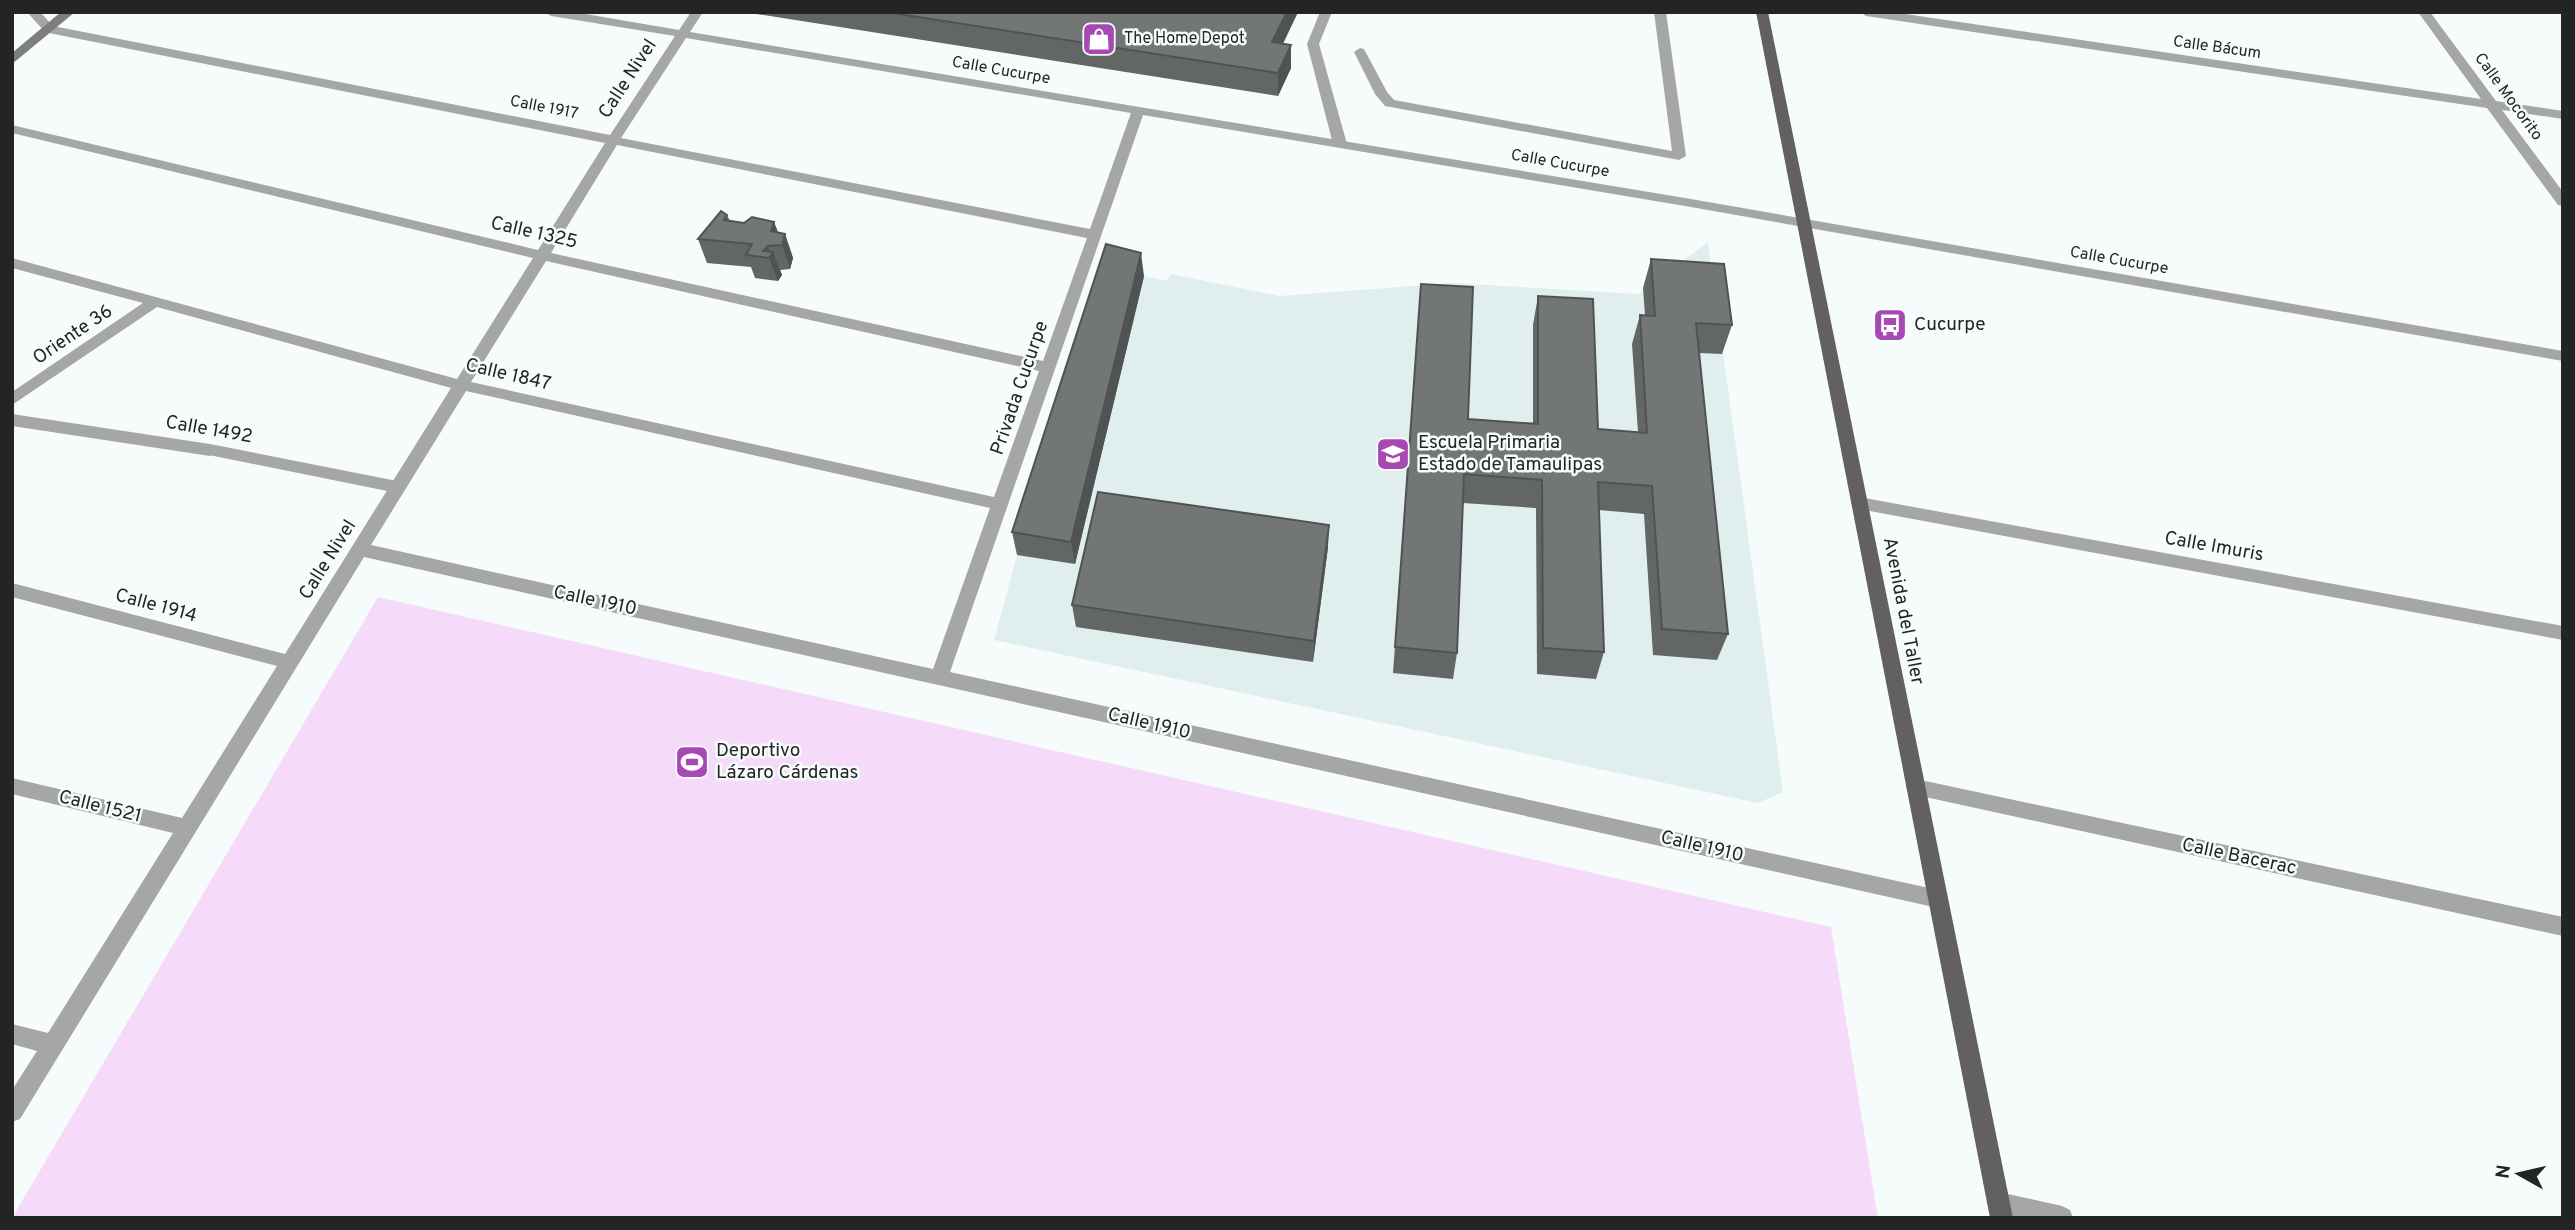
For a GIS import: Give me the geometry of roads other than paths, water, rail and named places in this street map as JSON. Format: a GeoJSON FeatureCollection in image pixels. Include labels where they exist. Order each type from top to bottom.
{"type":"FeatureCollection","features":[{"type":"Feature","properties":{"kind":"main road"},"geometry":{"type":"LineString","coordinates":[[12,60],[69,12]]}},
{"type":"Feature","properties":{"kind":"main road","name":"Avenida del Taller"},"geometry":{"type":"LineString","coordinates":[[1762,12],[2001,1210]]}},
{"type":"Feature","properties":{"kind":"street"},"geometry":{"type":"LineString","coordinates":[[33,12],[49,29]]}},
{"type":"Feature","properties":{"kind":"street","name":"Calle Cucurpe"},"geometry":{"type":"LineString","coordinates":[[551,12],[1340,144],[2563,356]]}},
{"type":"Feature","properties":{"kind":"street","name":"Calle Nivel"},"geometry":{"type":"LineString","coordinates":[[12,1111],[541,255],[696,12]]}},
{"type":"Feature","properties":{"kind":"street"},"geometry":{"type":"LineString","coordinates":[[1326,12],[1313,44],[1340,144]]}},
{"type":"Feature","properties":{"kind":"street"},"geometry":{"type":"LineString","coordinates":[[1360,52],[1381,94],[1390,103],[1679,156],[1660,12]]}},
{"type":"Feature","properties":{"kind":"street","name":"Calle Bácum"},"geometry":{"type":"LineString","coordinates":[[1867,12],[2563,114]]}},
{"type":"Feature","properties":{"kind":"street","name":"Calle Mocorito"},"geometry":{"type":"LineString","coordinates":[[2424,12],[2563,202]]}},
{"type":"Feature","properties":{"kind":"street","name":"Calle 1917"},"geometry":{"type":"LineString","coordinates":[[49,29],[1095,235]]}},
{"type":"Feature","properties":{"kind":"street","name":"Privada Cucurpe"},"geometry":{"type":"LineString","coordinates":[[939,677],[1138,112]]}},
{"type":"Feature","properties":{"kind":"street","name":"Calle 1325"},"geometry":{"type":"LineString","coordinates":[[12,129],[541,255],[1048,368]]}},
{"type":"Feature","properties":{"kind":"street","name":"Calle 1847"},"geometry":{"type":"LineString","coordinates":[[12,263],[461,385],[1000,504]]}},
{"type":"Feature","properties":{"kind":"street","name":"Oriente 36"},"geometry":{"type":"LineString","coordinates":[[12,400],[155,302]]}},
{"type":"Feature","properties":{"kind":"street","name":"Calle 1492"},"geometry":{"type":"LineString","coordinates":[[12,420],[210,450],[397,487]]}},
{"type":"Feature","properties":{"kind":"street","name":"Calle Imuris"},"geometry":{"type":"LineString","coordinates":[[1858,503],[2563,633]]}},
{"type":"Feature","properties":{"kind":"street","name":"Calle 1910"},"geometry":{"type":"LineString","coordinates":[[359,549],[1938,899]]}},
{"type":"Feature","properties":{"kind":"street","name":"Calle 1914"},"geometry":{"type":"LineString","coordinates":[[12,590],[289,663]]}},
{"type":"Feature","properties":{"kind":"street","name":"Calle 1521"},"geometry":{"type":"LineString","coordinates":[[12,786],[187,828]]}},
{"type":"Feature","properties":{"kind":"street","name":"Calle Bacerac"},"geometry":{"type":"LineString","coordinates":[[1916,787],[2563,927]]}},
{"type":"Feature","properties":{"kind":"street"},"geometry":{"type":"LineString","coordinates":[[12,1034],[53,1045]]}},
{"type":"Feature","properties":{"kind":"street"},"geometry":{"type":"LineString","coordinates":[[2001,1210],[2062,1218]]}},
{"type":"Feature","properties":{"kind":"place","name":"The Home Depot"},"geometry":{"type":"Point","coordinates":[1099,39]}},
{"type":"Feature","properties":{"kind":"place","name":"Cucurpe"},"geometry":{"type":"Point","coordinates":[1890,325]}},
{"type":"Feature","properties":{"kind":"place","name":"Escuela Primaria Estado de Tamaulipas"},"geometry":{"type":"Point","coordinates":[1393,454]}},
{"type":"Feature","properties":{"kind":"place","name":"Deportivo Lázaro Cárdenas"},"geometry":{"type":"Point","coordinates":[692,762]}}]}
